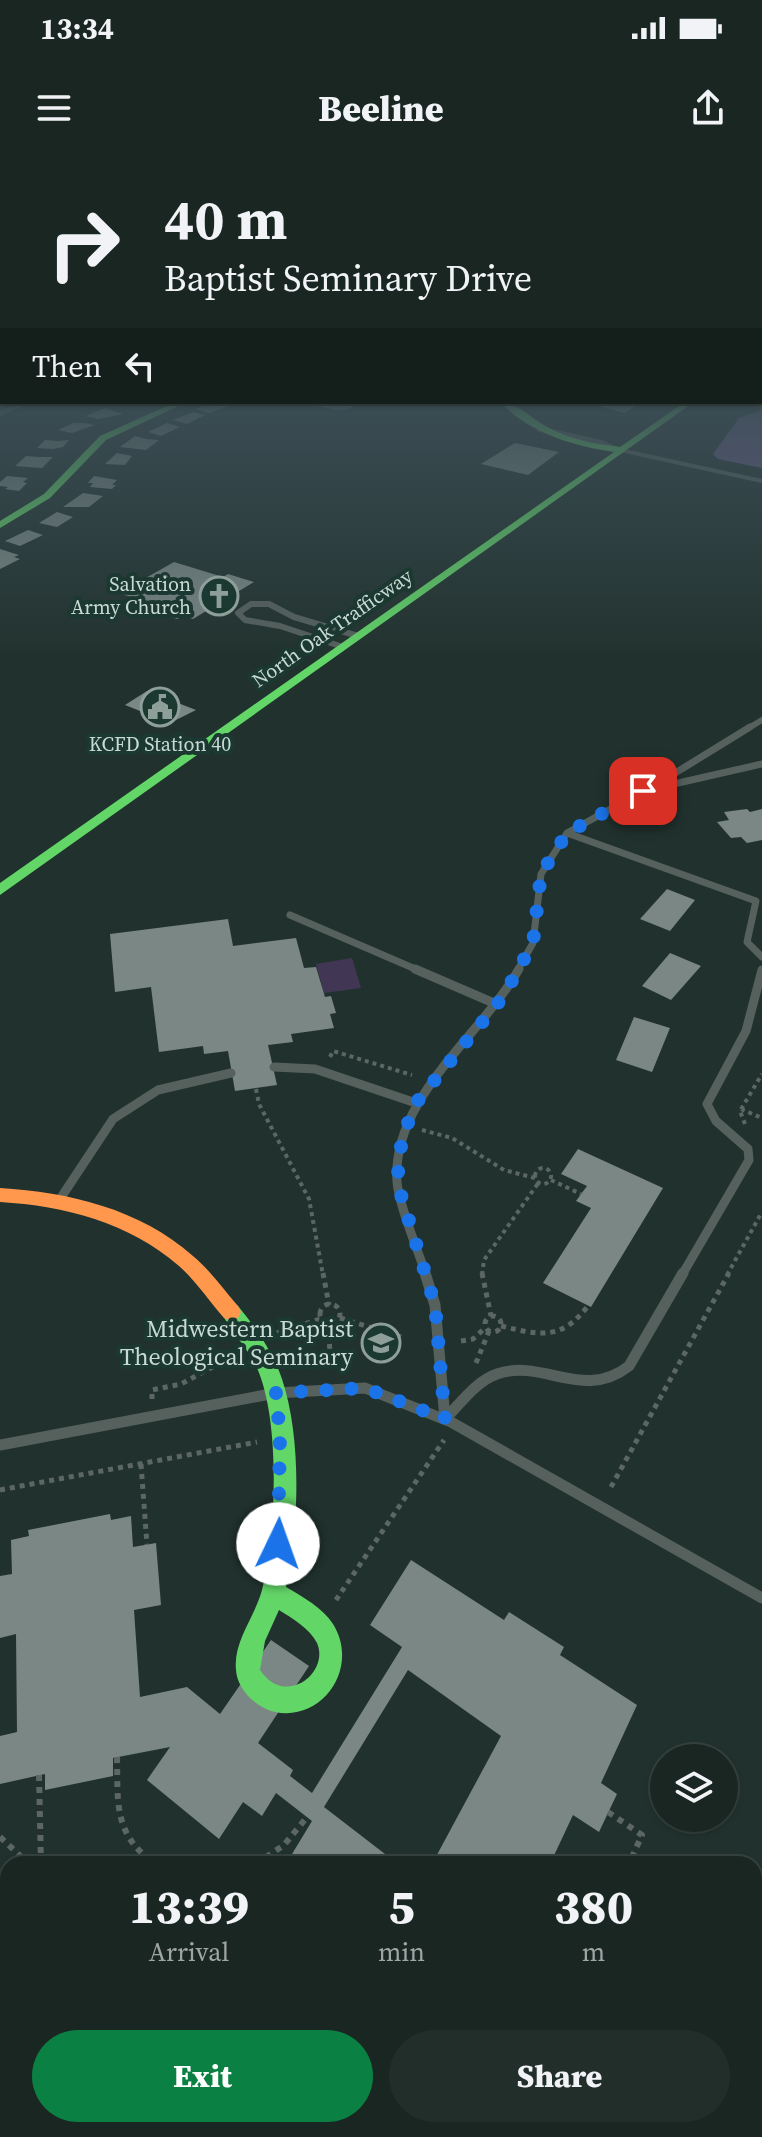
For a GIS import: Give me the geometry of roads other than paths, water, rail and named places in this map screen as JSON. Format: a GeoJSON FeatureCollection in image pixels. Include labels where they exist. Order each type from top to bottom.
{"type":"FeatureCollection","features":[{"type":"Feature","properties":{"kind":"main road"},"geometry":{"type":"LineString","coordinates":[[0,525],[47,496],[67,475]]}},
{"type":"Feature","properties":{"kind":"main road","name":"North Oak Trafficway"},"geometry":{"type":"LineString","coordinates":[[0,890],[584,475]]}},
{"type":"Feature","properties":{"kind":"main road"},"geometry":{"type":"LineString","coordinates":[[0,1195],[29,1195],[86,1206],[138,1229],[185,1261],[240,1322],[261,1354],[276,1393],[280,1437],[280,1521],[273,1592],[250,1646],[248,1671],[251,1682],[262,1692],[283,1702],[294,1701],[307,1696],[324,1681],[331,1653],[325,1633],[273,1592]]}},
{"type":"Feature","properties":{"kind":"lane"},"geometry":{"type":"LineString","coordinates":[[736,475],[762,481]]}},
{"type":"Feature","properties":{"kind":"lane"},"geometry":{"type":"LineString","coordinates":[[251,604],[269,604],[351,641],[245,620],[238,613],[251,604]]}},
{"type":"Feature","properties":{"kind":"lane"},"geometry":{"type":"LineString","coordinates":[[445,1419],[435,1305],[397,1182],[402,1138],[416,1103],[496,1004],[533,943],[541,874],[567,833],[669,779],[762,720]]}},
{"type":"Feature","properties":{"kind":"lane"},"geometry":{"type":"LineString","coordinates":[[643,791],[762,764]]}},
{"type":"Feature","properties":{"kind":"lane"},"geometry":{"type":"LineString","coordinates":[[567,833],[756,901],[747,942],[762,957]]}},
{"type":"Feature","properties":{"kind":"lane"},"geometry":{"type":"LineString","coordinates":[[290,915],[496,1004]]}},
{"type":"Feature","properties":{"kind":"lane"},"geometry":{"type":"LineString","coordinates":[[445,1419],[482,1383],[507,1371],[593,1382],[616,1378],[629,1366],[749,1160],[748,1149],[716,1121],[707,1104],[746,1031],[762,970]]}},
{"type":"Feature","properties":{"kind":"lane"},"geometry":{"type":"LineString","coordinates":[[274,1067],[315,1069],[416,1103]]}},
{"type":"Feature","properties":{"kind":"lane"},"geometry":{"type":"LineString","coordinates":[[59,1201],[113,1119],[158,1090],[231,1073]]}},
{"type":"Feature","properties":{"kind":"lane"},"geometry":{"type":"LineString","coordinates":[[0,1445],[276,1393],[365,1388],[445,1419],[762,1598]]}},
{"type":"Feature","properties":{"kind":"place","name":"Salvation Army Church"},"geometry":{"type":"Point","coordinates":[219,596]}},
{"type":"Feature","properties":{"kind":"place","name":"KCFD Station 40"},"geometry":{"type":"Point","coordinates":[160,707]}},
{"type":"Feature","properties":{"kind":"place","name":"Midwestern Baptist Theological Seminary"},"geometry":{"type":"Point","coordinates":[381,1343]}}]}
